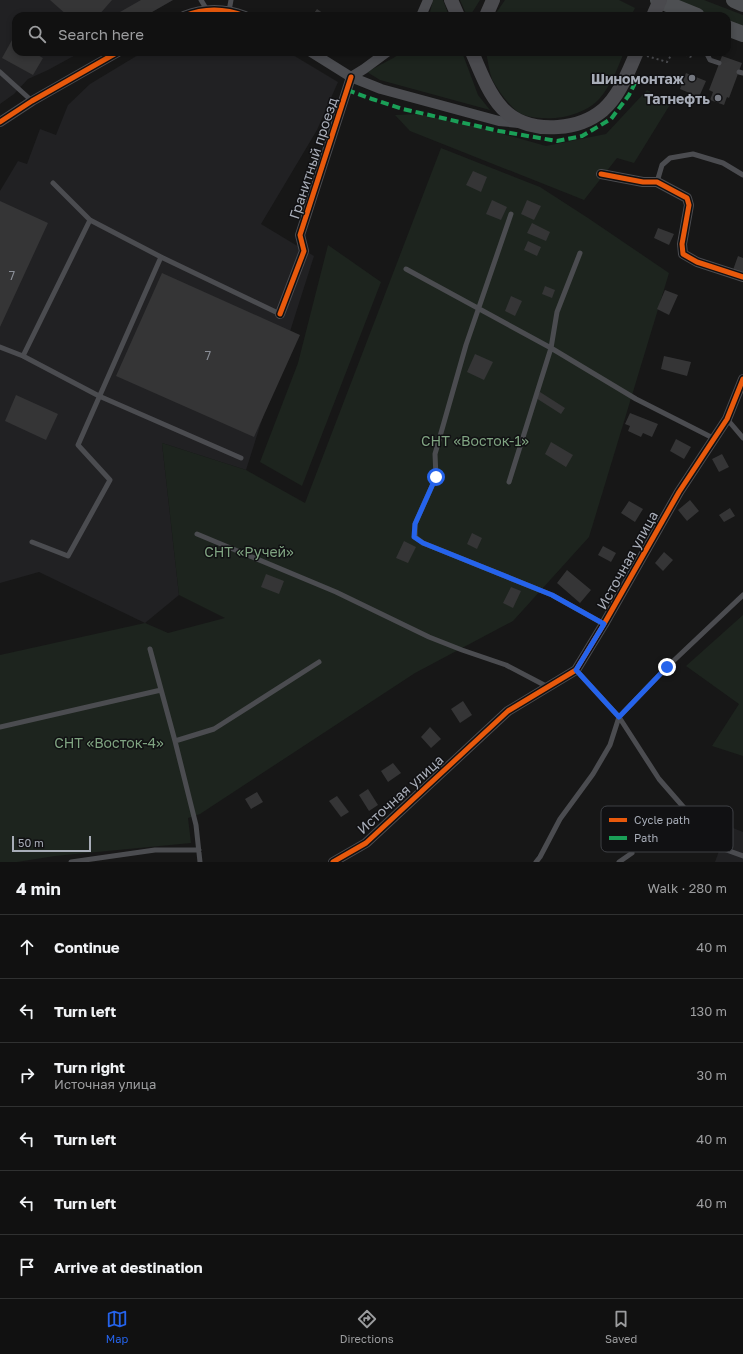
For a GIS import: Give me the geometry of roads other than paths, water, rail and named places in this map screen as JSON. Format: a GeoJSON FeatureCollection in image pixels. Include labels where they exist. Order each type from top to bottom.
{"type":"FeatureCollection","features":[{"type":"Feature","properties":{"kind":"main road"},"geometry":{"type":"LineString","coordinates":[[451,0],[456,12]]}},
{"type":"Feature","properties":{"kind":"main road"},"geometry":{"type":"LineString","coordinates":[[488,12],[493,0]]}},
{"type":"Feature","properties":{"kind":"main road"},"geometry":{"type":"LineString","coordinates":[[654,12],[659,0],[684,12]]}},
{"type":"Feature","properties":{"kind":"main road"},"geometry":{"type":"LineString","coordinates":[[731,30],[743,34]]}},
{"type":"Feature","properties":{"kind":"main road"},"geometry":{"type":"LineString","coordinates":[[474,56],[480,72],[495,100],[509,115],[521,123],[530,126],[552,128],[564,127],[591,118],[603,110],[612,100],[641,56]]}},
{"type":"Feature","properties":{"kind":"main road"},"geometry":{"type":"LineString","coordinates":[[479,56],[480,72]]}},
{"type":"Feature","properties":{"kind":"street"},"geometry":{"type":"LineString","coordinates":[[423,12],[428,0]]}},
{"type":"Feature","properties":{"kind":"street"},"geometry":{"type":"LineString","coordinates":[[199,12],[207,10],[229,12]]}},
{"type":"Feature","properties":{"kind":"street"},"geometry":{"type":"LineString","coordinates":[[0,122],[32,101],[111,56]]}},
{"type":"Feature","properties":{"kind":"street"},"geometry":{"type":"LineString","coordinates":[[317,56],[351,77],[381,89],[499,121],[521,123]]}},
{"type":"Feature","properties":{"kind":"street"},"geometry":{"type":"LineString","coordinates":[[351,77],[382,56]]}},
{"type":"Feature","properties":{"kind":"street","name":"Гранитный проезд"},"geometry":{"type":"LineString","coordinates":[[280,314],[304,251],[300,235],[351,77]]}},
{"type":"Feature","properties":{"kind":"street"},"geometry":{"type":"LineString","coordinates":[[601,174],[643,182],[657,182],[687,198],[689,205],[682,244],[684,254],[697,262],[743,277]]}},
{"type":"Feature","properties":{"kind":"street","name":"Источная улица"},"geometry":{"type":"LineString","coordinates":[[333,862],[366,843],[508,711],[576,670],[679,492],[713,438],[727,419],[743,379]]}},
{"type":"Feature","properties":{"kind":"lane"},"geometry":{"type":"LineString","coordinates":[[201,0],[207,10]]}},
{"type":"Feature","properties":{"kind":"lane"},"geometry":{"type":"LineString","coordinates":[[229,12],[231,0]]}},
{"type":"Feature","properties":{"kind":"lane"},"geometry":{"type":"LineString","coordinates":[[708,56],[710,60],[719,63]]}},
{"type":"Feature","properties":{"kind":"lane"},"geometry":{"type":"LineString","coordinates":[[0,72],[32,101]]}},
{"type":"Feature","properties":{"kind":"lane"},"geometry":{"type":"LineString","coordinates":[[657,182],[662,165],[670,158],[693,154],[723,163],[743,175]]}},
{"type":"Feature","properties":{"kind":"lane"},"geometry":{"type":"LineString","coordinates":[[53,183],[90,220],[162,257],[280,314]]}},
{"type":"Feature","properties":{"kind":"lane"},"geometry":{"type":"LineString","coordinates":[[511,214],[466,345],[435,454],[436,477],[415,524],[414,537],[423,543],[552,595],[604,624]]}},
{"type":"Feature","properties":{"kind":"lane"},"geometry":{"type":"LineString","coordinates":[[23,356],[90,220]]}},
{"type":"Feature","properties":{"kind":"lane"},"geometry":{"type":"LineString","coordinates":[[509,482],[551,348],[557,312],[580,253]]}},
{"type":"Feature","properties":{"kind":"lane"},"geometry":{"type":"LineString","coordinates":[[32,542],[68,556],[110,480],[78,445],[162,257]]}},
{"type":"Feature","properties":{"kind":"lane"},"geometry":{"type":"LineString","coordinates":[[406,269],[551,348],[636,399],[713,438]]}},
{"type":"Feature","properties":{"kind":"lane"},"geometry":{"type":"LineString","coordinates":[[0,347],[23,356],[99,396],[241,458]]}},
{"type":"Feature","properties":{"kind":"lane"},"geometry":{"type":"LineString","coordinates":[[727,419],[743,438]]}},
{"type":"Feature","properties":{"kind":"lane"},"geometry":{"type":"LineString","coordinates":[[197,534],[336,592],[429,637],[506,665],[549,687]]}},
{"type":"Feature","properties":{"kind":"lane"},"geometry":{"type":"LineString","coordinates":[[536,862],[560,819],[594,774],[610,745],[619,717],[667,667],[743,595]]}},
{"type":"Feature","properties":{"kind":"lane"},"geometry":{"type":"LineString","coordinates":[[150,649],[196,825],[200,862]]}},
{"type":"Feature","properties":{"kind":"lane"},"geometry":{"type":"LineString","coordinates":[[175,741],[214,729],[319,662]]}},
{"type":"Feature","properties":{"kind":"lane"},"geometry":{"type":"LineString","coordinates":[[576,670],[619,717],[659,779],[683,806]]}},
{"type":"Feature","properties":{"kind":"lane"},"geometry":{"type":"LineString","coordinates":[[0,727],[161,690]]}},
{"type":"Feature","properties":{"kind":"lane"},"geometry":{"type":"LineString","coordinates":[[71,862],[155,850],[199,850]]}},
{"type":"Feature","properties":{"kind":"lane"},"geometry":{"type":"LineString","coordinates":[[732,852],[743,856]]}},
{"type":"Feature","properties":{"kind":"lane"},"geometry":{"type":"LineString","coordinates":[[619,862],[632,853]]}},
{"type":"Feature","properties":{"kind":"place","name":"Шиномонтаж"},"geometry":{"type":"Point","coordinates":[692,78]}},
{"type":"Feature","properties":{"kind":"place","name":"Татнефть"},"geometry":{"type":"Point","coordinates":[718,98]}},
{"type":"Feature","properties":{"kind":"park label","name":"СНТ «Восток-1»"},"geometry":{"type":"Point","coordinates":[475,440]}},
{"type":"Feature","properties":{"kind":"park label","name":"СНТ «Ручей»"},"geometry":{"type":"Point","coordinates":[249,551]}},
{"type":"Feature","properties":{"kind":"park label","name":"СНТ «Восток-4»"},"geometry":{"type":"Point","coordinates":[109,742]}}]}
